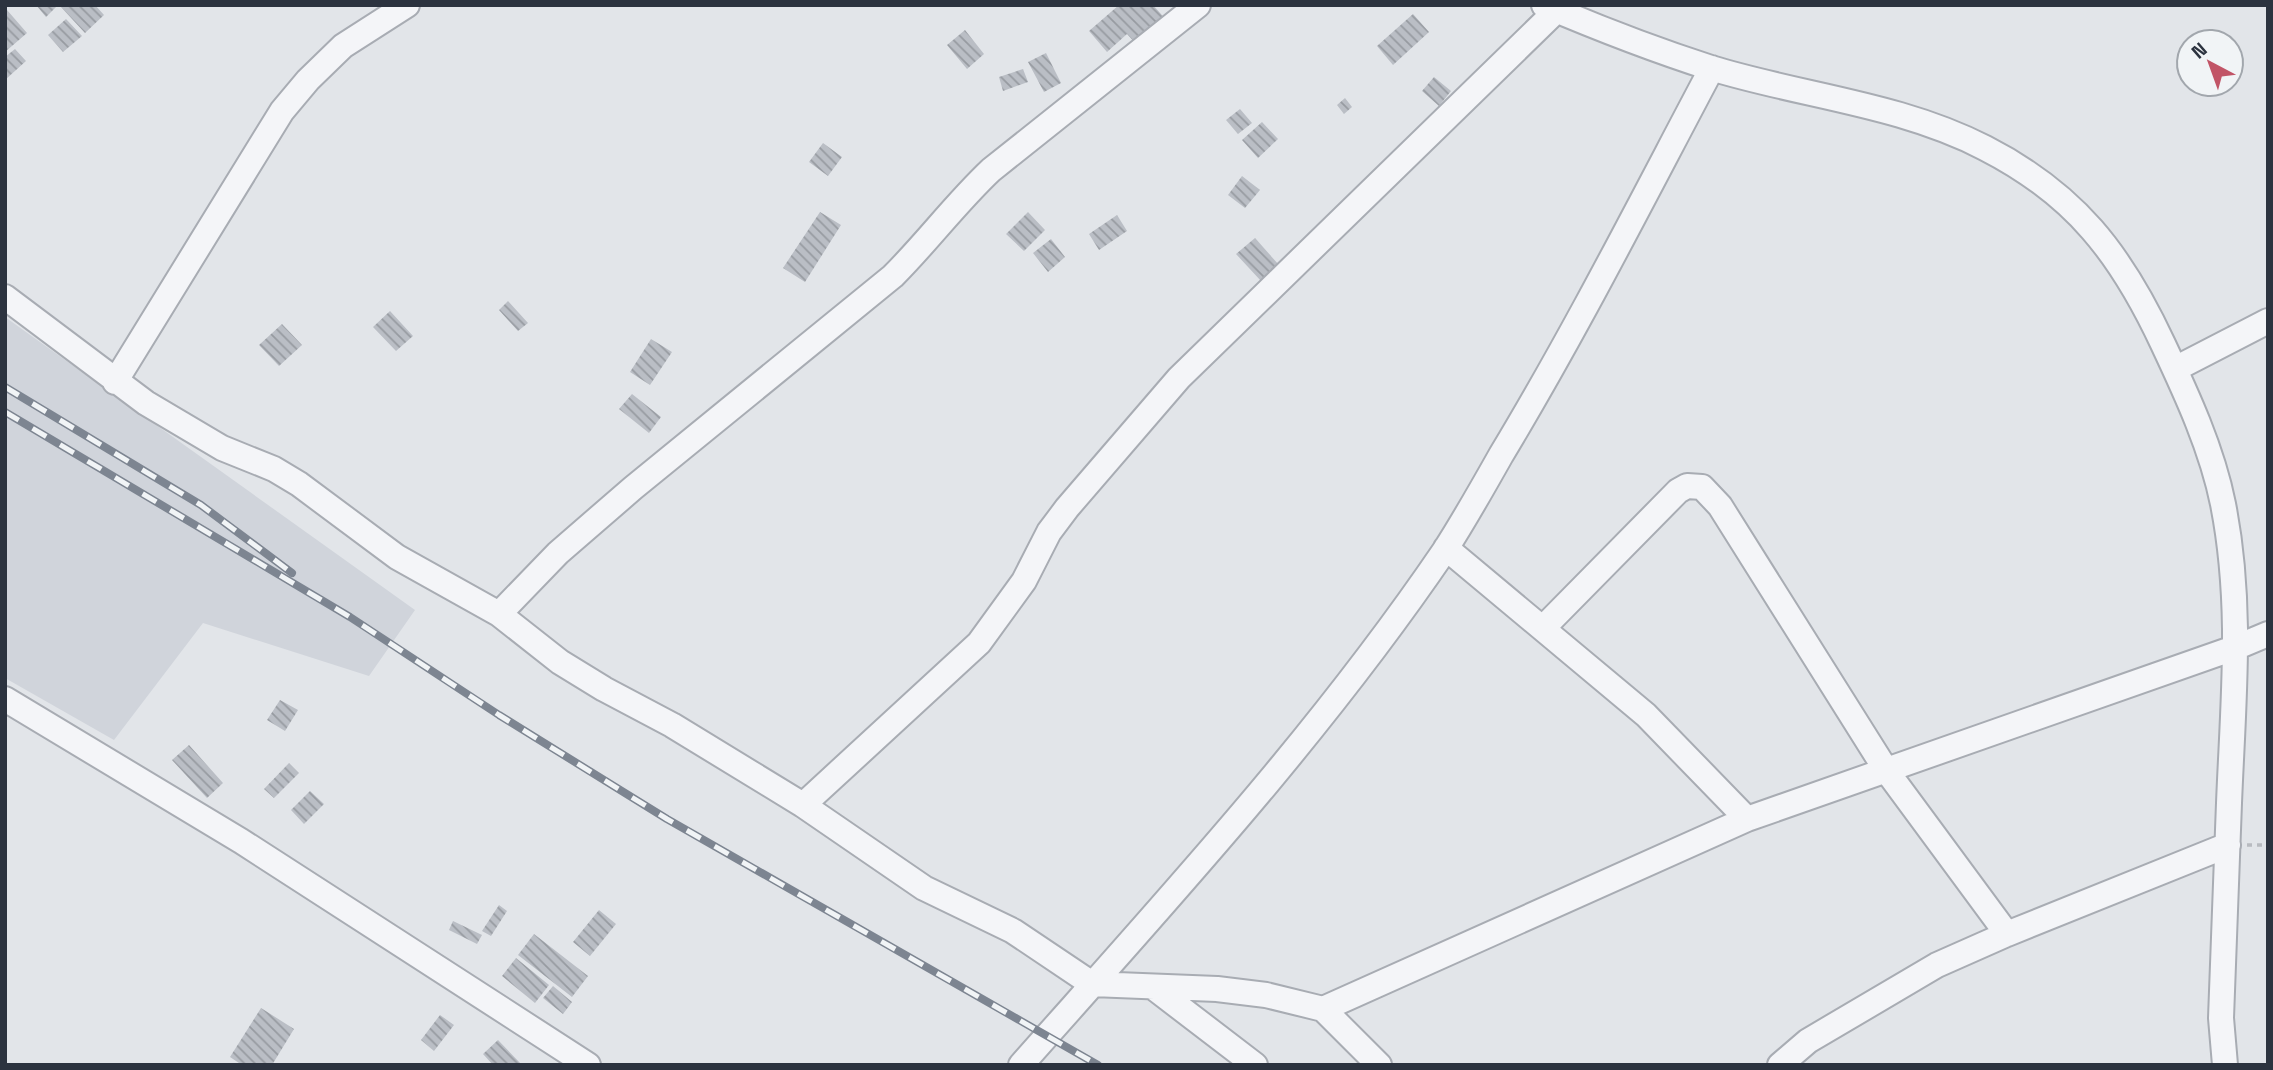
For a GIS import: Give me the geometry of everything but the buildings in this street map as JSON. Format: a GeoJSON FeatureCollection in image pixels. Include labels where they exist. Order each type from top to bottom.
{"type":"FeatureCollection","features":[{"type":"Feature","properties":{"kind":"street"},"geometry":{"type":"LineString","coordinates":[[114,382],[282,111],[308,80],[343,46],[407,5]]}},
{"type":"Feature","properties":{"kind":"street"},"geometry":{"type":"LineString","coordinates":[[499,614],[558,553],[623,496],[893,276],[922,247],[960,199],[991,170],[1198,5]]}},
{"type":"Feature","properties":{"kind":"street"},"geometry":{"type":"LineString","coordinates":[[803,805],[979,643],[1024,581],[1049,532],[1067,508],[1180,378],[1550,8],[1712,68],[1890,112],[1941,128],[1985,148],[2038,178],[2082,217],[2111,250],[2152,321],[2197,420],[2223,501],[2231,553],[2237,647],[2221,1018],[2225,1065]]}},
{"type":"Feature","properties":{"kind":"street"},"geometry":{"type":"LineString","coordinates":[[1021,1065],[1160,909],[1287,757],[1374,647],[1446,548],[1544,384],[1712,68]]}},
{"type":"Feature","properties":{"kind":"street"},"geometry":{"type":"LineString","coordinates":[[5,297],[114,382],[146,403],[222,448],[274,469],[299,484],[397,557],[499,614],[560,662],[672,725],[803,805],[924,888],[1013,931],[1092,984],[1217,989],[1266,995],[1322,1009],[1379,1065]]}},
{"type":"Feature","properties":{"kind":"street"},"geometry":{"type":"LineString","coordinates":[[2175,369],[2268,321]]}},
{"type":"Feature","properties":{"kind":"street"},"geometry":{"type":"LineString","coordinates":[[1543,628],[1678,491],[1687,486],[1702,487],[1720,506],[1886,770],[2007,934]]}},
{"type":"Feature","properties":{"kind":"street"},"geometry":{"type":"LineString","coordinates":[[1446,548],[1646,715],[1747,820]]}},
{"type":"Feature","properties":{"kind":"street"},"geometry":{"type":"LineString","coordinates":[[1322,1009],[1747,820],[2268,634]]}},
{"type":"Feature","properties":{"kind":"street"},"geometry":{"type":"LineString","coordinates":[[5,699],[241,841],[588,1065]]}},
{"type":"Feature","properties":{"kind":"street"},"geometry":{"type":"LineString","coordinates":[[1780,1065],[1808,1041],[1937,965],[2228,845]]}},
{"type":"Feature","properties":{"kind":"street"},"geometry":{"type":"LineString","coordinates":[[1153,987],[1255,1065]]}},
{"type":"Feature","properties":{"kind":"shaded area"},"geometry":{"type":"Polygon","coordinates":[[[5,317],[415,610],[369,676],[203,623],[114,740],[5,678],[5,317]]]}},
{"type":"Feature","properties":{"kind":"railway"},"geometry":{"type":"LineString","coordinates":[[5,387],[201,505],[292,573]]}},
{"type":"Feature","properties":{"kind":"railway"},"geometry":{"type":"LineString","coordinates":[[5,412],[350,617],[499,715],[667,819],[1098,1065]]}}]}
